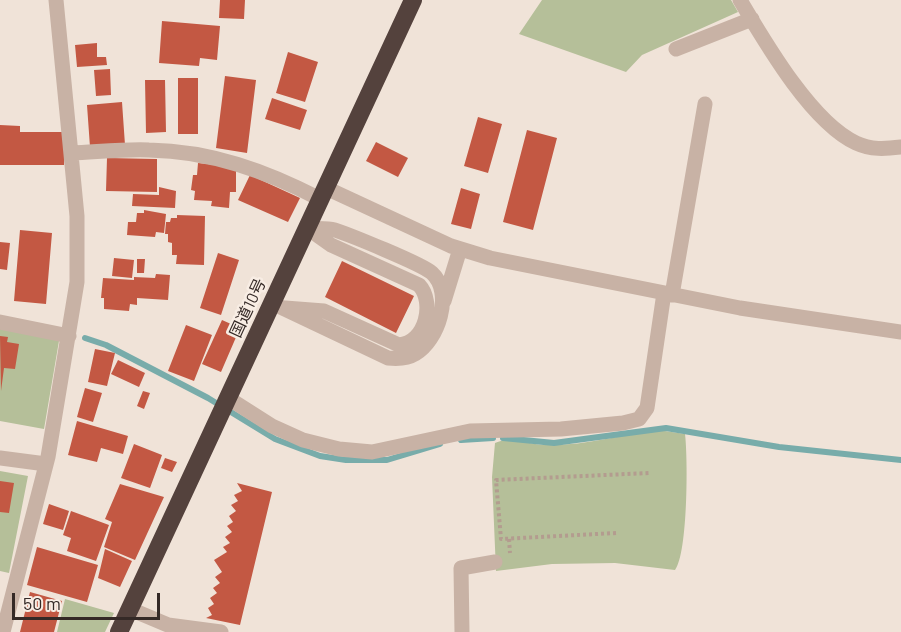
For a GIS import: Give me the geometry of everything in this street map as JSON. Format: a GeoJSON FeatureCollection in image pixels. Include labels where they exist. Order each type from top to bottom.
{"type":"FeatureCollection","features":[{"type":"Feature","properties":{"kind":"highway","name":"国道10号"},"geometry":{"type":"LineString","coordinates":[[119,632],[228,398],[277,306],[307,228],[413,0]]}},
{"type":"Feature","properties":{"kind":"street"},"geometry":{"type":"LineString","coordinates":[[3,632],[46,464],[69,336],[78,253],[56,0]]}},
{"type":"Feature","properties":{"kind":"street"},"geometry":{"type":"LineString","coordinates":[[740,0],[786,72],[838,131],[868,147],[901,147]]}},
{"type":"Feature","properties":{"kind":"street"},"geometry":{"type":"LineString","coordinates":[[676,49],[752,19]]}},
{"type":"Feature","properties":{"kind":"street"},"geometry":{"type":"LineString","coordinates":[[228,398],[291,436],[324,446],[362,452],[389,450],[470,431],[569,428],[633,421],[642,416],[647,408],[705,104]]}},
{"type":"Feature","properties":{"kind":"street"},"geometry":{"type":"LineString","coordinates":[[71,153],[149,150],[203,156],[265,173],[460,249],[508,262],[781,315],[901,332]]}},
{"type":"Feature","properties":{"kind":"street"},"geometry":{"type":"LineString","coordinates":[[277,306],[324,311],[399,345],[409,343],[415,338],[428,312],[428,298],[419,285],[331,245],[307,228]]}},
{"type":"Feature","properties":{"kind":"street"},"geometry":{"type":"LineString","coordinates":[[307,228],[334,230],[432,273],[442,291],[441,312]]}},
{"type":"Feature","properties":{"kind":"street"},"geometry":{"type":"LineString","coordinates":[[277,306],[380,356],[398,359],[415,355],[426,345],[441,312],[460,249]]}},
{"type":"Feature","properties":{"kind":"street"},"geometry":{"type":"LineString","coordinates":[[0,322],[69,336]]}},
{"type":"Feature","properties":{"kind":"street"},"geometry":{"type":"LineString","coordinates":[[0,458],[46,464]]}},
{"type":"Feature","properties":{"kind":"street"},"geometry":{"type":"LineString","coordinates":[[462,632],[461,568],[495,562]]}},
{"type":"Feature","properties":{"kind":"street"},"geometry":{"type":"LineString","coordinates":[[130,609],[168,625],[221,632]]}},
{"type":"Feature","properties":{"kind":"path"},"geometry":{"type":"LineString","coordinates":[[616,533],[501,539],[496,480],[649,473]]}},
{"type":"Feature","properties":{"kind":"green space"},"geometry":{"type":"Polygon","coordinates":[[[542,0],[731,0],[738,12],[642,55],[626,72],[519,34],[542,0]]]}},
{"type":"Feature","properties":{"kind":"green space"},"geometry":{"type":"Polygon","coordinates":[[[0,327],[60,335],[44,429],[0,421],[0,327]]]}},
{"type":"Feature","properties":{"kind":"green space"},"geometry":{"type":"Polygon","coordinates":[[[658,430],[685,434],[687,483],[685,526],[675,570],[615,563],[552,564],[496,571],[492,477],[495,443],[507,440],[540,445],[574,444],[658,430]]]}},
{"type":"Feature","properties":{"kind":"green space"},"geometry":{"type":"Polygon","coordinates":[[[0,471],[28,476],[9,573],[0,571],[0,471]]]}},
{"type":"Feature","properties":{"kind":"green space"},"geometry":{"type":"Polygon","coordinates":[[[65,599],[114,613],[105,632],[57,632],[65,599]]]}},
{"type":"Feature","properties":{"kind":"building"},"geometry":{"type":"Polygon","coordinates":[[[220,0],[245,0],[244,19],[219,18],[220,0]]]}},
{"type":"Feature","properties":{"kind":"building"},"geometry":{"type":"Polygon","coordinates":[[[162,21],[220,26],[217,60],[200,58],[199,66],[159,63],[162,21]]]}},
{"type":"Feature","properties":{"kind":"building"},"geometry":{"type":"Polygon","coordinates":[[[97,43],[97,57],[106,57],[107,65],[77,67],[75,45],[97,43]]]}},
{"type":"Feature","properties":{"kind":"building"},"geometry":{"type":"Polygon","coordinates":[[[288,52],[318,62],[305,102],[276,93],[288,52]]]}},
{"type":"Feature","properties":{"kind":"building"},"geometry":{"type":"Polygon","coordinates":[[[110,69],[111,95],[96,96],[94,70],[110,69]]]}},
{"type":"Feature","properties":{"kind":"building"},"geometry":{"type":"Polygon","coordinates":[[[225,76],[256,80],[247,153],[216,148],[225,76]]]}},
{"type":"Feature","properties":{"kind":"building"},"geometry":{"type":"Polygon","coordinates":[[[178,78],[198,78],[198,134],[178,134],[178,78]]]}},
{"type":"Feature","properties":{"kind":"building"},"geometry":{"type":"Polygon","coordinates":[[[145,80],[165,80],[166,132],[146,133],[145,80]]]}},
{"type":"Feature","properties":{"kind":"building"},"geometry":{"type":"Polygon","coordinates":[[[272,98],[307,110],[300,130],[265,119],[272,98]]]}},
{"type":"Feature","properties":{"kind":"building"},"geometry":{"type":"Polygon","coordinates":[[[122,102],[125,145],[90,147],[87,105],[122,102]]]}},
{"type":"Feature","properties":{"kind":"building"},"geometry":{"type":"Polygon","coordinates":[[[478,117],[502,124],[488,173],[464,166],[478,117]]]}},
{"type":"Feature","properties":{"kind":"building"},"geometry":{"type":"Polygon","coordinates":[[[0,125],[20,126],[20,132],[65,132],[64,165],[0,165],[0,125]]]}},
{"type":"Feature","properties":{"kind":"building"},"geometry":{"type":"Polygon","coordinates":[[[527,130],[557,138],[533,230],[503,222],[527,130]]]}},
{"type":"Feature","properties":{"kind":"building"},"geometry":{"type":"Polygon","coordinates":[[[376,142],[408,158],[398,177],[366,161],[376,142]]]}},
{"type":"Feature","properties":{"kind":"building"},"geometry":{"type":"Polygon","coordinates":[[[107,158],[157,159],[157,192],[106,191],[107,158]]]}},
{"type":"Feature","properties":{"kind":"building"},"geometry":{"type":"Polygon","coordinates":[[[198,163],[236,167],[236,192],[230,192],[229,208],[211,206],[212,201],[194,200],[195,191],[191,190],[193,175],[197,175],[198,163]]]}},
{"type":"Feature","properties":{"kind":"building"},"geometry":{"type":"Polygon","coordinates":[[[250,175],[300,198],[288,222],[238,200],[250,175]]]}},
{"type":"Feature","properties":{"kind":"building"},"geometry":{"type":"Polygon","coordinates":[[[159,187],[176,191],[175,208],[132,206],[133,194],[159,195],[159,187]]]}},
{"type":"Feature","properties":{"kind":"building"},"geometry":{"type":"Polygon","coordinates":[[[461,188],[480,194],[471,229],[451,224],[461,188]]]}},
{"type":"Feature","properties":{"kind":"building"},"geometry":{"type":"Polygon","coordinates":[[[144,210],[166,214],[164,233],[156,232],[155,237],[127,235],[128,222],[136,222],[137,213],[144,213],[144,210]]]}},
{"type":"Feature","properties":{"kind":"building"},"geometry":{"type":"Polygon","coordinates":[[[177,215],[205,216],[204,265],[176,264],[177,255],[172,255],[172,243],[168,242],[168,234],[165,234],[166,222],[170,222],[171,218],[177,218],[177,215]]]}},
{"type":"Feature","properties":{"kind":"building"},"geometry":{"type":"Polygon","coordinates":[[[20,230],[52,233],[46,304],[14,301],[20,230]]]}},
{"type":"Feature","properties":{"kind":"building"},"geometry":{"type":"Polygon","coordinates":[[[0,242],[10,243],[7,270],[0,269],[0,242]]]}},
{"type":"Feature","properties":{"kind":"building"},"geometry":{"type":"Polygon","coordinates":[[[218,253],[239,260],[221,315],[200,308],[218,253]]]}},
{"type":"Feature","properties":{"kind":"building"},"geometry":{"type":"Polygon","coordinates":[[[114,258],[134,260],[132,278],[112,276],[114,258]]]}},
{"type":"Feature","properties":{"kind":"building"},"geometry":{"type":"Polygon","coordinates":[[[137,259],[145,259],[144,273],[137,273],[137,259]]]}},
{"type":"Feature","properties":{"kind":"building"},"geometry":{"type":"Polygon","coordinates":[[[342,261],[414,296],[396,333],[325,297],[342,261]]]}},
{"type":"Feature","properties":{"kind":"building"},"geometry":{"type":"Polygon","coordinates":[[[156,274],[170,275],[168,300],[137,298],[137,305],[130,304],[129,311],[104,309],[104,298],[101,298],[103,278],[134,280],[134,277],[155,278],[156,274]]]}},
{"type":"Feature","properties":{"kind":"building"},"geometry":{"type":"Polygon","coordinates":[[[222,320],[240,328],[221,372],[202,364],[222,320]]]}},
{"type":"Feature","properties":{"kind":"building"},"geometry":{"type":"Polygon","coordinates":[[[186,325],[212,335],[194,381],[168,371],[186,325]]]}},
{"type":"Feature","properties":{"kind":"building"},"geometry":{"type":"Polygon","coordinates":[[[0,336],[8,337],[7,342],[19,344],[15,369],[4,368],[1,391],[0,336]]]}},
{"type":"Feature","properties":{"kind":"building"},"geometry":{"type":"Polygon","coordinates":[[[95,349],[115,353],[107,386],[88,382],[95,349]]]}},
{"type":"Feature","properties":{"kind":"building"},"geometry":{"type":"Polygon","coordinates":[[[118,360],[145,373],[139,387],[111,374],[118,360]]]}},
{"type":"Feature","properties":{"kind":"building"},"geometry":{"type":"Polygon","coordinates":[[[85,388],[102,393],[93,422],[77,417],[85,388]]]}},
{"type":"Feature","properties":{"kind":"building"},"geometry":{"type":"Polygon","coordinates":[[[143,391],[150,393],[144,409],[137,406],[143,391]]]}},
{"type":"Feature","properties":{"kind":"building"},"geometry":{"type":"Polygon","coordinates":[[[77,421],[128,436],[123,454],[101,448],[97,462],[68,455],[77,421]]]}},
{"type":"Feature","properties":{"kind":"building"},"geometry":{"type":"Polygon","coordinates":[[[134,444],[162,455],[150,488],[121,478],[134,444]]]}},
{"type":"Feature","properties":{"kind":"building"},"geometry":{"type":"Polygon","coordinates":[[[165,458],[177,462],[172,472],[161,468],[165,458]]]}},
{"type":"Feature","properties":{"kind":"building"},"geometry":{"type":"Polygon","coordinates":[[[0,481],[14,483],[9,513],[0,512],[0,481]]]}},
{"type":"Feature","properties":{"kind":"building"},"geometry":{"type":"Polygon","coordinates":[[[237,483],[272,492],[240,625],[206,618],[212,615],[208,608],[214,604],[210,598],[217,593],[213,588],[220,583],[215,577],[222,572],[214,560],[227,552],[223,547],[230,543],[225,537],[232,532],[227,526],[233,522],[229,516],[236,511],[231,505],[238,501],[234,495],[242,491],[237,483]]]}},
{"type":"Feature","properties":{"kind":"building"},"geometry":{"type":"Polygon","coordinates":[[[120,484],[164,497],[135,560],[104,547],[112,522],[105,519],[120,484]]]}},
{"type":"Feature","properties":{"kind":"building"},"geometry":{"type":"Polygon","coordinates":[[[49,504],[69,511],[63,530],[43,524],[49,504]]]}},
{"type":"Feature","properties":{"kind":"building"},"geometry":{"type":"Polygon","coordinates":[[[71,511],[109,525],[96,561],[67,551],[71,538],[63,535],[71,511]]]}},
{"type":"Feature","properties":{"kind":"building"},"geometry":{"type":"Polygon","coordinates":[[[37,547],[98,565],[87,602],[27,585],[37,547]]]}},
{"type":"Feature","properties":{"kind":"building"},"geometry":{"type":"Polygon","coordinates":[[[105,549],[132,561],[120,587],[98,578],[105,549]]]}},
{"type":"Feature","properties":{"kind":"building"},"geometry":{"type":"Polygon","coordinates":[[[30,592],[62,601],[54,632],[20,632],[30,592]]]}},
{"type":"Feature","properties":{"kind":"waterway"},"geometry":{"type":"LineString","coordinates":[[85,338],[106,345],[208,398],[275,439],[320,456],[346,460],[387,460],[440,444]]}},
{"type":"Feature","properties":{"kind":"waterway"},"geometry":{"type":"LineString","coordinates":[[503,438],[554,443],[666,428],[779,447],[901,460]]}},
{"type":"Feature","properties":{"kind":"waterway"},"geometry":{"type":"LineString","coordinates":[[461,440],[493,438]]}}]}
